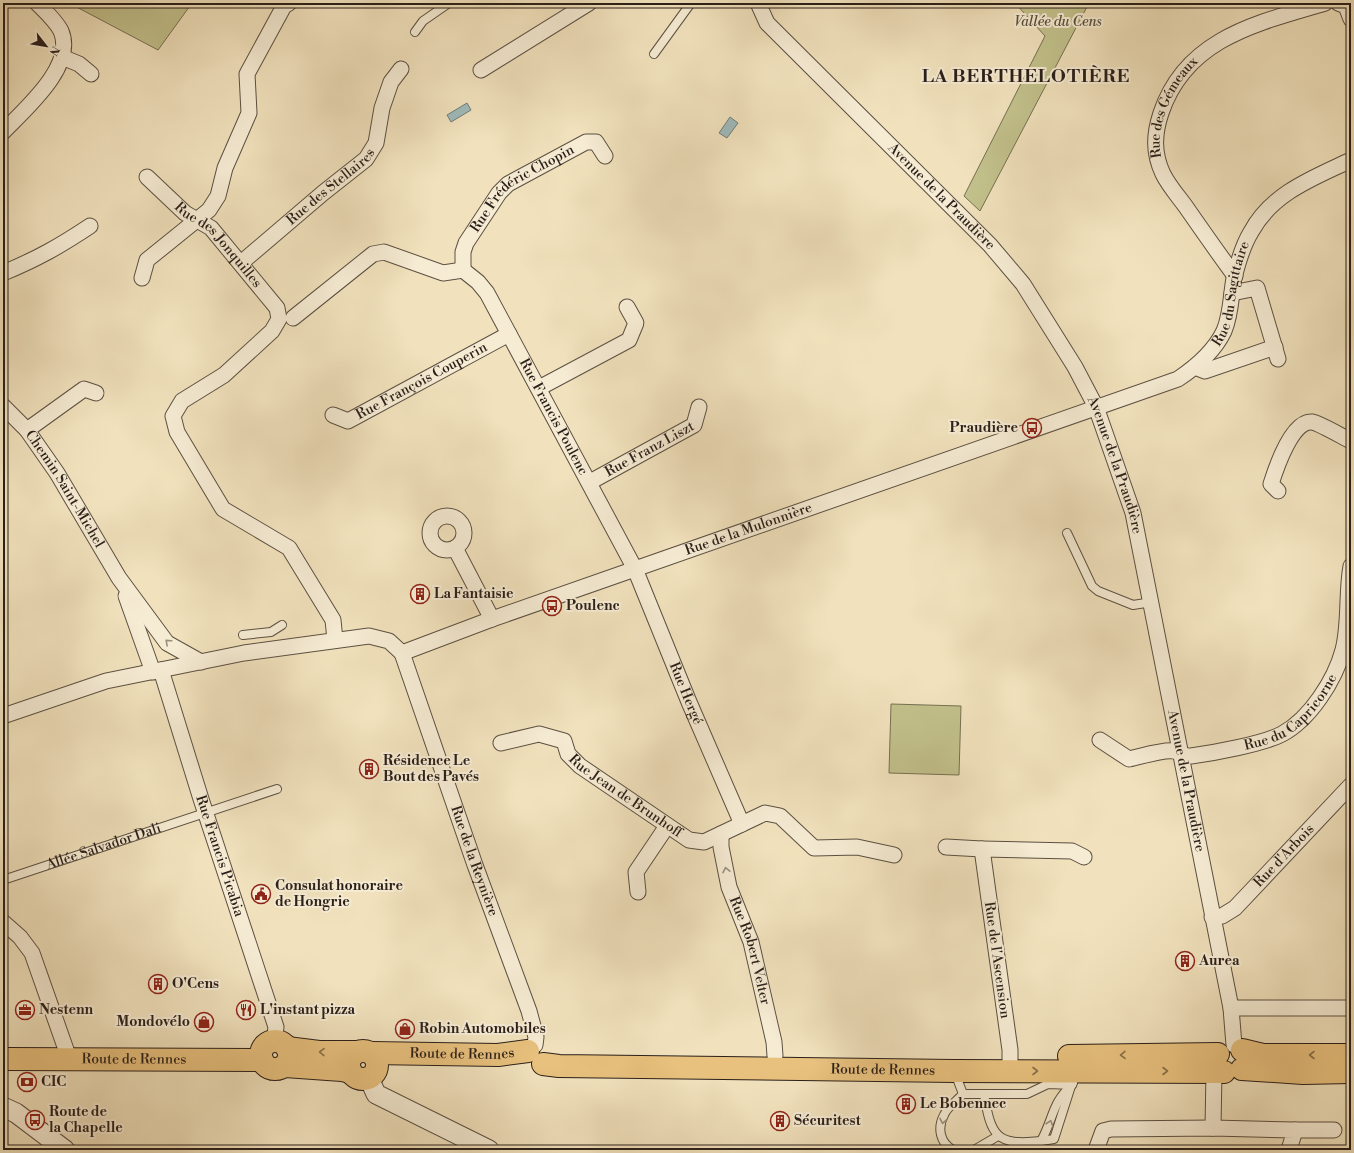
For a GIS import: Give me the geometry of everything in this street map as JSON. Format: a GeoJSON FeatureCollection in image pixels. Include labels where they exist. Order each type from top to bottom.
{"type":"FeatureCollection","features":[{"type":"Feature","properties":{"kind":"main road","name":"Route de Rennes"},"geometry":{"type":"LineString","coordinates":[[4,1061],[262,1060],[265,1065],[272,1069],[280,1068],[282,1052],[319,1052],[365,1065],[498,1055],[775,1056],[1010,1064],[1229,1060],[1303,1073],[1351,1072]]}},
{"type":"Feature","properties":{"kind":"main road","name":"Route de Rennes"},"geometry":{"type":"LineString","coordinates":[[536,1055],[559,1066],[954,1071],[1010,1064],[1075,1078],[1263,1055],[1351,1055]]}},
{"type":"Feature","properties":{"kind":"street"},"geometry":{"type":"LineString","coordinates":[[3,132],[40,94],[55,74],[62,57],[64,44],[61,30],[37,3]]}},
{"type":"Feature","properties":{"kind":"street"},"geometry":{"type":"LineString","coordinates":[[142,278],[147,260],[209,210],[218,196],[225,168],[249,113],[247,74],[284,6],[289,3]]}},
{"type":"Feature","properties":{"kind":"street"},"geometry":{"type":"LineString","coordinates":[[481,70],[589,3]]}},
{"type":"Feature","properties":{"kind":"street","name":"Avenue de la Praudière"},"geometry":{"type":"LineString","coordinates":[[758,3],[767,23],[990,246],[1023,284],[1075,367],[1096,407],[1133,513],[1152,602],[1212,917],[1231,1008],[1229,1060],[1213,1128]]}},
{"type":"Feature","properties":{"kind":"street","name":"Rue des Gémeaux"},"geometry":{"type":"LineString","coordinates":[[1235,276],[1163,175],[1154,150],[1157,125],[1167,95],[1182,73],[1215,44],[1249,26],[1325,3]]}},
{"type":"Feature","properties":{"kind":"street"},"geometry":{"type":"LineString","coordinates":[[1338,3],[1346,6],[1351,19]]}},
{"type":"Feature","properties":{"kind":"street"},"geometry":{"type":"LineString","coordinates":[[62,57],[79,64],[91,74]]}},
{"type":"Feature","properties":{"kind":"street","name":"Rue des Stellaires"},"geometry":{"type":"LineString","coordinates":[[241,263],[323,193],[366,159],[376,143],[382,108],[391,82],[401,69]]}},
{"type":"Feature","properties":{"kind":"street","name":"Rue Frédéric Chopin"},"geometry":{"type":"LineString","coordinates":[[463,270],[463,252],[466,243],[499,193],[508,184],[586,142],[596,142],[605,156]]}},
{"type":"Feature","properties":{"kind":"street","name":"Rue du Sagittaire"},"geometry":{"type":"LineString","coordinates":[[1096,407],[1117,402],[1178,379],[1195,367],[1210,352],[1224,331],[1230,311],[1235,276],[1251,231],[1266,212],[1281,197],[1299,184],[1351,160]]}},
{"type":"Feature","properties":{"kind":"street","name":"Rue des Jonquilles"},"geometry":{"type":"LineString","coordinates":[[146,177],[185,213],[211,228],[286,319]]}},
{"type":"Feature","properties":{"kind":"street"},"geometry":{"type":"LineString","coordinates":[[3,273],[29,263],[53,250],[90,226]]}},
{"type":"Feature","properties":{"kind":"street"},"geometry":{"type":"LineString","coordinates":[[336,640],[333,620],[289,548],[223,509],[177,432],[173,416],[182,401],[224,376],[286,319],[373,254],[384,252],[443,273],[463,270]]}},
{"type":"Feature","properties":{"kind":"street","name":"Rue Francis Poulenc"},"geometry":{"type":"LineString","coordinates":[[463,270],[478,282],[487,293],[590,482],[635,569]]}},
{"type":"Feature","properties":{"kind":"street"},"geometry":{"type":"LineString","coordinates":[[1195,367],[1205,371],[1276,353],[1257,288],[1232,293]]}},
{"type":"Feature","properties":{"kind":"street"},"geometry":{"type":"LineString","coordinates":[[539,388],[629,340],[636,323],[627,308]]}},
{"type":"Feature","properties":{"kind":"street","name":"Rue François Couperin"},"geometry":{"type":"LineString","coordinates":[[333,415],[348,421],[509,334]]}},
{"type":"Feature","properties":{"kind":"street"},"geometry":{"type":"LineString","coordinates":[[27,430],[84,389],[96,393]]}},
{"type":"Feature","properties":{"kind":"street","name":"Chemin Saint-Michel"},"geometry":{"type":"LineString","coordinates":[[3,406],[27,430],[57,473],[119,578],[167,643],[201,662]]}},
{"type":"Feature","properties":{"kind":"street","name":"Rue Franz Liszt"},"geometry":{"type":"LineString","coordinates":[[590,482],[694,425],[699,407]]}},
{"type":"Feature","properties":{"kind":"street","name":"Rue de la Mulonnière"},"geometry":{"type":"LineString","coordinates":[[402,653],[492,619],[1096,407]]}},
{"type":"Feature","properties":{"kind":"street"},"geometry":{"type":"LineString","coordinates":[[1278,491],[1271,484],[1276,466],[1291,438],[1302,424],[1312,422],[1351,441]]}},
{"type":"Feature","properties":{"kind":"street"},"geometry":{"type":"LineString","coordinates":[[455,548],[492,619]]}},
{"type":"Feature","properties":{"kind":"street","name":"Rue du Capricorne"},"geometry":{"type":"LineString","coordinates":[[1100,740],[1129,759],[1169,752],[1188,756],[1206,754],[1263,741],[1282,734],[1303,719],[1317,701],[1329,681],[1343,650],[1346,625],[1347,588],[1351,566]]}},
{"type":"Feature","properties":{"kind":"street","name":"Rue Hergé"},"geometry":{"type":"LineString","coordinates":[[635,569],[689,702],[740,820]]}},
{"type":"Feature","properties":{"kind":"street","name":"Chemin Saint-Michel"},"geometry":{"type":"LineString","coordinates":[[119,578],[157,671]]}},
{"type":"Feature","properties":{"kind":"street"},"geometry":{"type":"LineString","coordinates":[[3,716],[106,681],[244,653],[369,636],[389,641],[402,653]]}},
{"type":"Feature","properties":{"kind":"street","name":"Rue de la Reynière"},"geometry":{"type":"LineString","coordinates":[[402,653],[472,858],[529,1011],[536,1037],[536,1055]]}},
{"type":"Feature","properties":{"kind":"street","name":"Rue Francis Picabia"},"geometry":{"type":"LineString","coordinates":[[157,671],[276,1027],[282,1052]]}},
{"type":"Feature","properties":{"kind":"street","name":"Rue Jean de Brunhoff"},"geometry":{"type":"LineString","coordinates":[[501,743],[539,734],[564,741],[568,754],[580,766],[689,840],[704,842],[721,840]]}},
{"type":"Feature","properties":{"kind":"street","name":"Rue d'Arbois"},"geometry":{"type":"LineString","coordinates":[[1212,917],[1222,916],[1235,908],[1351,785]]}},
{"type":"Feature","properties":{"kind":"street"},"geometry":{"type":"LineString","coordinates":[[721,840],[740,820],[765,813],[780,816],[814,848],[856,847],[894,855]]}},
{"type":"Feature","properties":{"kind":"street"},"geometry":{"type":"LineString","coordinates":[[638,892],[636,872],[667,826]]}},
{"type":"Feature","properties":{"kind":"street","name":"Rue Robert Velter"},"geometry":{"type":"LineString","coordinates":[[721,840],[729,887],[751,942],[774,1042],[775,1056]]}},
{"type":"Feature","properties":{"kind":"street"},"geometry":{"type":"LineString","coordinates":[[946,847],[1072,851],[1084,857]]}},
{"type":"Feature","properties":{"kind":"street","name":"Rue de l'Ascension"},"geometry":{"type":"LineString","coordinates":[[982,849],[1010,1064]]}},
{"type":"Feature","properties":{"kind":"street"},"geometry":{"type":"LineString","coordinates":[[3,922],[20,937],[32,954],[70,1061]]}},
{"type":"Feature","properties":{"kind":"street"},"geometry":{"type":"LineString","coordinates":[[1231,1008],[1351,1008]]}},
{"type":"Feature","properties":{"kind":"street"},"geometry":{"type":"LineString","coordinates":[[365,1065],[373,1090],[376,1094],[489,1150]]}},
{"type":"Feature","properties":{"kind":"street"},"geometry":{"type":"LineString","coordinates":[[3,1092],[9,1110],[65,1150]]}},
{"type":"Feature","properties":{"kind":"street"},"geometry":{"type":"LineString","coordinates":[[1096,1150],[1104,1131],[1111,1129],[1213,1128],[1334,1130]]}},
{"type":"Feature","properties":{"kind":"street"},"geometry":{"type":"LineString","coordinates":[[1289,1150],[1295,1130]]}},
{"type":"Feature","properties":{"kind":"lane"},"geometry":{"type":"LineString","coordinates":[[415,32],[423,21],[449,3]]}},
{"type":"Feature","properties":{"kind":"lane"},"geometry":{"type":"LineString","coordinates":[[654,54],[691,3]]}},
{"type":"Feature","properties":{"kind":"lane"},"geometry":{"type":"LineString","coordinates":[[1067,533],[1092,586],[1098,591],[1133,606],[1152,602]]}},
{"type":"Feature","properties":{"kind":"lane"},"geometry":{"type":"LineString","coordinates":[[243,635],[271,632],[282,626]]}},
{"type":"Feature","properties":{"kind":"lane","name":"Allée Salvador Dali"},"geometry":{"type":"LineString","coordinates":[[3,880],[277,790]]}},
{"type":"Feature","properties":{"kind":"lane"},"geometry":{"type":"LineString","coordinates":[[954,1071],[963,1094]]}},
{"type":"Feature","properties":{"kind":"lane"},"geometry":{"type":"LineString","coordinates":[[984,1094],[989,1122],[998,1136],[1010,1141],[1024,1142],[1041,1140],[1048,1128],[1061,1095],[1075,1078]]}},
{"type":"Feature","properties":{"kind":"lane"},"geometry":{"type":"LineString","coordinates":[[953,1150],[947,1147],[942,1141],[941,1132],[944,1114],[963,1094],[1027,1094],[1048,1084],[1075,1078]]}},
{"type":"Feature","properties":{"kind":"lane"},"geometry":{"type":"LineString","coordinates":[[974,1150],[998,1136]]}},
{"type":"Feature","properties":{"kind":"green space"},"geometry":{"type":"Polygon","coordinates":[[[69,3],[192,3],[158,50],[69,3]]]}},
{"type":"Feature","properties":{"kind":"green space","name":"Vallée du Cens"},"geometry":{"type":"Polygon","coordinates":[[[1015,3],[1089,3],[980,211],[964,196],[1045,36],[1015,3]]]}},
{"type":"Feature","properties":{"kind":"green space"},"geometry":{"type":"Polygon","coordinates":[[[891,704],[961,706],[959,775],[889,773],[891,704]]]}},
{"type":"Feature","properties":{"kind":"water"},"geometry":{"type":"Polygon","coordinates":[[[467,103],[471,110],[451,122],[447,115],[467,103]]]}},
{"type":"Feature","properties":{"kind":"water"},"geometry":{"type":"Polygon","coordinates":[[[730,117],[738,123],[727,138],[719,133],[730,117]]]}},
{"type":"Feature","properties":{"kind":"place","name":"Praudière"},"geometry":{"type":"Point","coordinates":[1032,428]}},
{"type":"Feature","properties":{"kind":"place","name":"La Fantaisie"},"geometry":{"type":"Point","coordinates":[420,594]}},
{"type":"Feature","properties":{"kind":"place","name":"Poulenc"},"geometry":{"type":"Point","coordinates":[552,606]}},
{"type":"Feature","properties":{"kind":"place","name":"Résidence Le Bout des Pavés"},"geometry":{"type":"Point","coordinates":[369,769]}},
{"type":"Feature","properties":{"kind":"place","name":"Consulat honoraire de Hongrie"},"geometry":{"type":"Point","coordinates":[261,894]}},
{"type":"Feature","properties":{"kind":"place","name":"Aurea"},"geometry":{"type":"Point","coordinates":[1185,961]}},
{"type":"Feature","properties":{"kind":"place","name":"O'Cens"},"geometry":{"type":"Point","coordinates":[158,984]}},
{"type":"Feature","properties":{"kind":"place","name":"Nestenn"},"geometry":{"type":"Point","coordinates":[25,1010]}},
{"type":"Feature","properties":{"kind":"place","name":"L'instant pizza"},"geometry":{"type":"Point","coordinates":[246,1010]}},
{"type":"Feature","properties":{"kind":"place","name":"Mondovélo"},"geometry":{"type":"Point","coordinates":[204,1022]}},
{"type":"Feature","properties":{"kind":"place","name":"Robin Automobiles"},"geometry":{"type":"Point","coordinates":[405,1029]}},
{"type":"Feature","properties":{"kind":"place","name":"CIC"},"geometry":{"type":"Point","coordinates":[27,1082]}},
{"type":"Feature","properties":{"kind":"place","name":"Le Bobennec"},"geometry":{"type":"Point","coordinates":[906,1104]}},
{"type":"Feature","properties":{"kind":"place","name":"Route de la Chapelle"},"geometry":{"type":"Point","coordinates":[35,1120]}},
{"type":"Feature","properties":{"kind":"place","name":"Sécuritest"},"geometry":{"type":"Point","coordinates":[780,1121]}},
{"type":"Feature","properties":{"kind":"district","name":"LA BERTHELOTIÈRE"},"geometry":{"type":"Point","coordinates":[1026,76]}}]}
